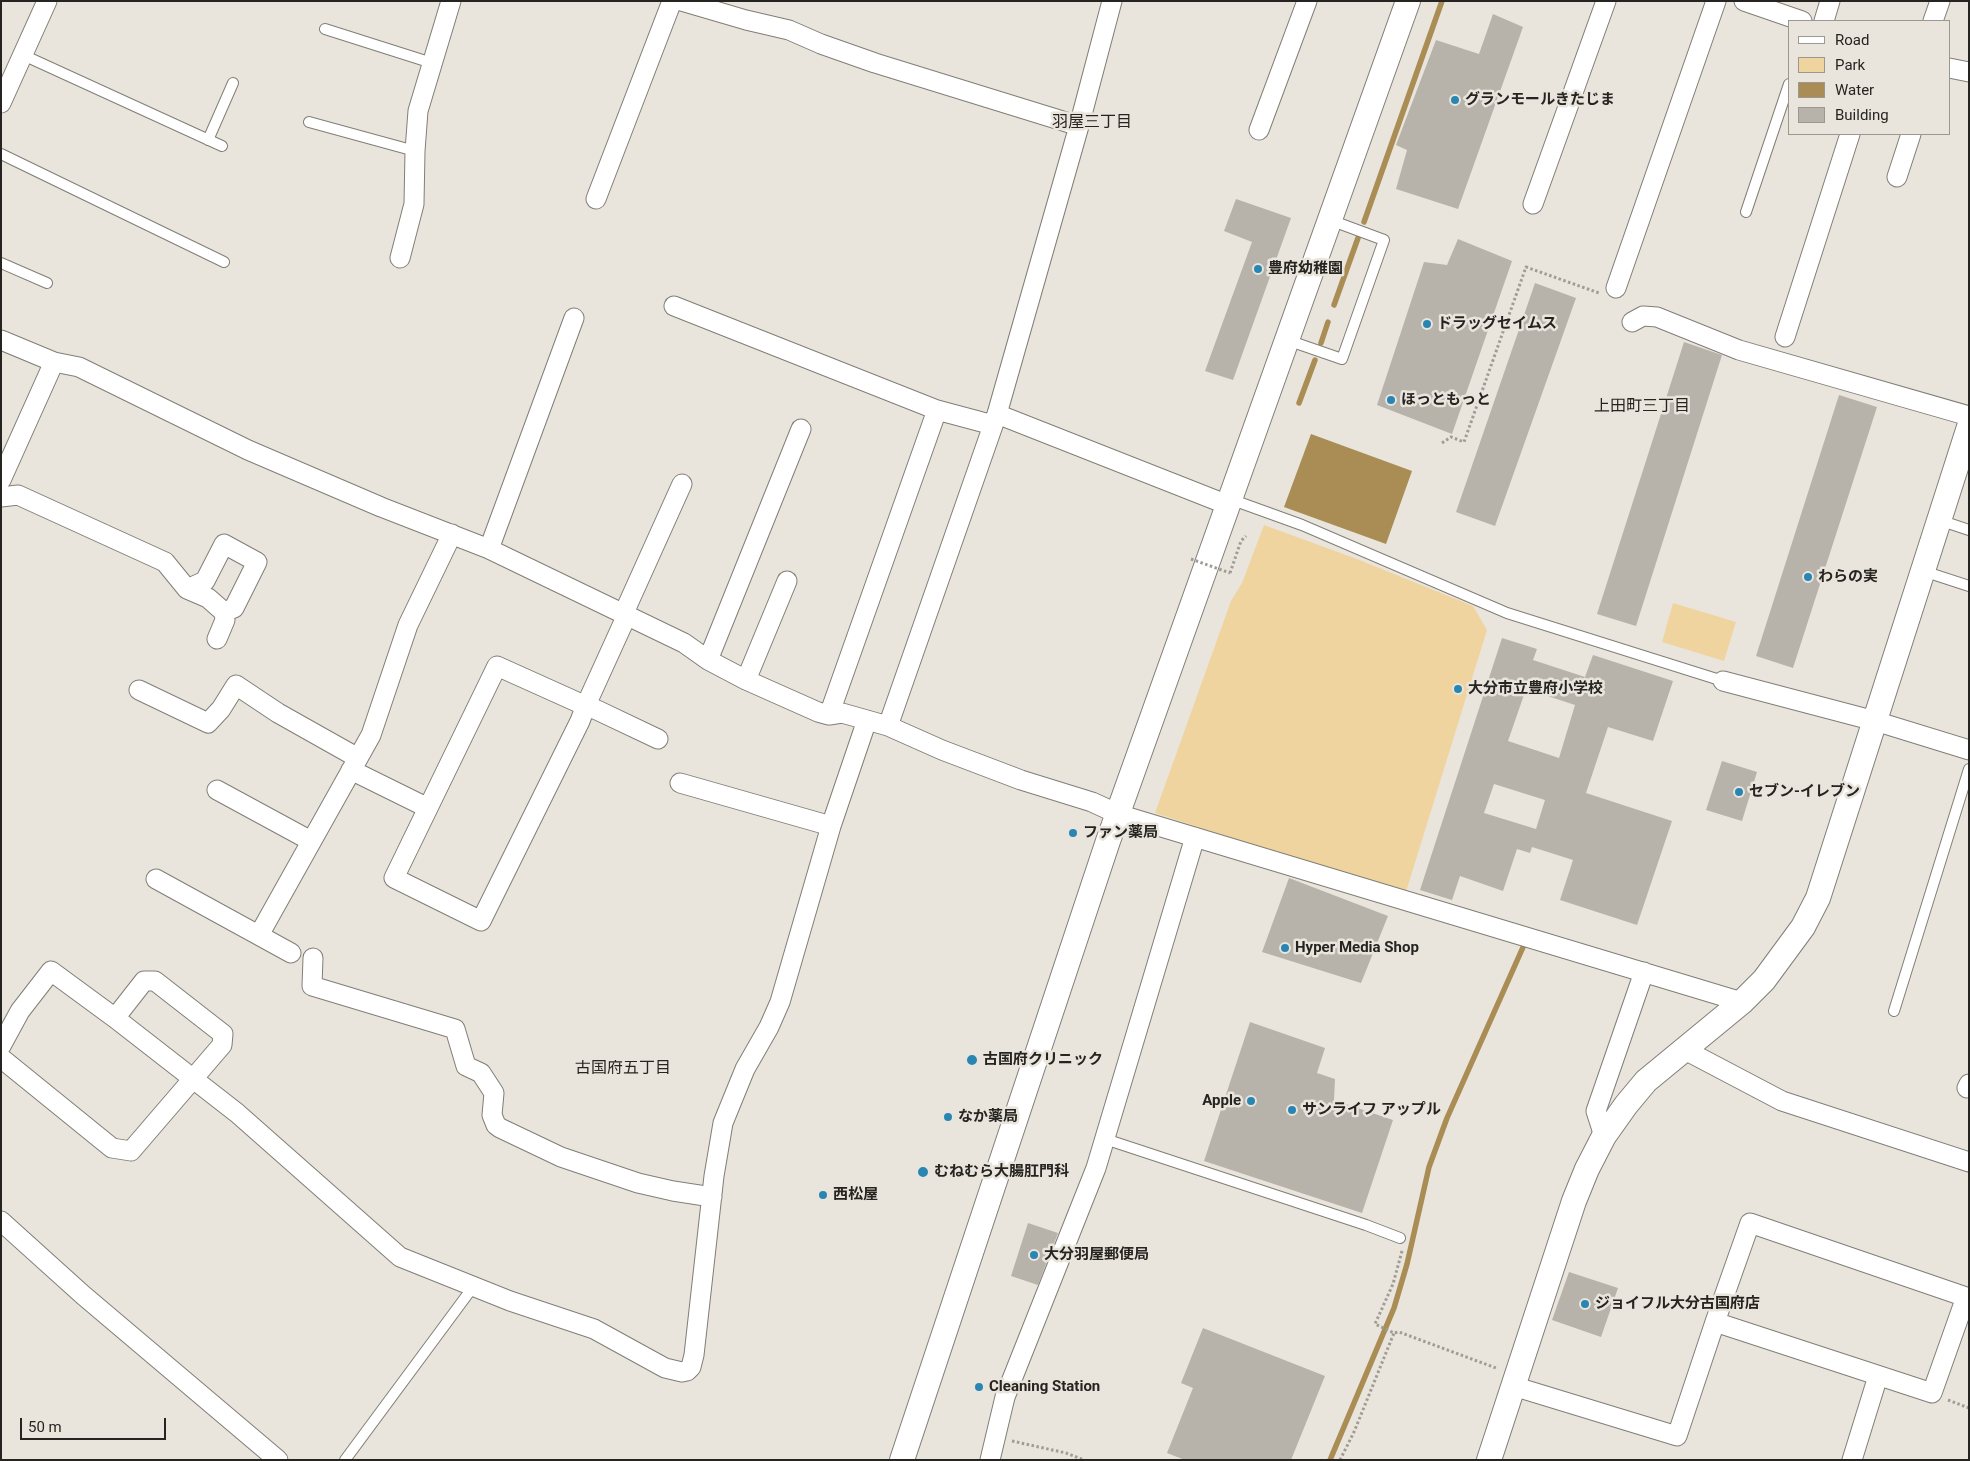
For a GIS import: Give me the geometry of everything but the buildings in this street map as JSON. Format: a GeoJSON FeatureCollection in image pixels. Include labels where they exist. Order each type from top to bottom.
{"type":"FeatureCollection","features":[{"type":"Feature","properties":{"kind":"street"},"geometry":{"type":"LineString","coordinates":[[1,103],[47,1]]}},
{"type":"Feature","properties":{"kind":"street"},"geometry":{"type":"LineString","coordinates":[[400,258],[414,204],[418,111],[451,1]]}},
{"type":"Feature","properties":{"kind":"street"},"geometry":{"type":"LineString","coordinates":[[596,199],[672,1]]}},
{"type":"Feature","properties":{"kind":"street"},"geometry":{"type":"LineString","coordinates":[[683,1],[746,20],[789,30],[821,44],[875,63],[1079,126]]}},
{"type":"Feature","properties":{"kind":"street"},"geometry":{"type":"LineString","coordinates":[[888,726],[995,419],[1079,126],[1112,1]]}},
{"type":"Feature","properties":{"kind":"street"},"geometry":{"type":"LineString","coordinates":[[1259,130],[1307,1]]}},
{"type":"Feature","properties":{"kind":"street"},"geometry":{"type":"LineString","coordinates":[[902,1460],[1118,814],[1408,1]]}},
{"type":"Feature","properties":{"kind":"street"},"geometry":{"type":"LineString","coordinates":[[1533,204],[1606,1]]}},
{"type":"Feature","properties":{"kind":"street"},"geometry":{"type":"LineString","coordinates":[[1610,291],[1716,1]]}},
{"type":"Feature","properties":{"kind":"street"},"geometry":{"type":"LineString","coordinates":[[1744,1],[1799,20]]}},
{"type":"Feature","properties":{"kind":"street"},"geometry":{"type":"LineString","coordinates":[[1824,20],[1830,1]]}},
{"type":"Feature","properties":{"kind":"street"},"geometry":{"type":"LineString","coordinates":[[1933,20],[1940,1]]}},
{"type":"Feature","properties":{"kind":"street"},"geometry":{"type":"LineString","coordinates":[[1950,68],[1969,72]]}},
{"type":"Feature","properties":{"kind":"street"},"geometry":{"type":"LineString","coordinates":[[1785,337],[1850,135]]}},
{"type":"Feature","properties":{"kind":"street"},"geometry":{"type":"LineString","coordinates":[[1897,177],[1911,135]]}},
{"type":"Feature","properties":{"kind":"street"},"geometry":{"type":"LineString","coordinates":[[674,306],[937,410],[995,419],[1229,502]]}},
{"type":"Feature","properties":{"kind":"street"},"geometry":{"type":"LineString","coordinates":[[1632,322],[1643,316],[1656,317],[1740,350],[1969,416]]}},
{"type":"Feature","properties":{"kind":"street"},"geometry":{"type":"LineString","coordinates":[[490,550],[574,318]]}},
{"type":"Feature","properties":{"kind":"street"},"geometry":{"type":"LineString","coordinates":[[1,340],[54,362],[79,367],[248,450],[490,550],[684,643],[708,660],[776,695],[818,712],[829,715],[842,713],[888,726],[942,750],[1021,780],[1092,802],[1118,814],[1742,1002]]}},
{"type":"Feature","properties":{"kind":"street"},"geometry":{"type":"LineString","coordinates":[[1,480],[54,362]]}},
{"type":"Feature","properties":{"kind":"street"},"geometry":{"type":"LineString","coordinates":[[829,715],[937,410]]}},
{"type":"Feature","properties":{"kind":"street"},"geometry":{"type":"LineString","coordinates":[[1489,1460],[1506,1378],[1574,1201],[1587,1169],[1604,1136],[1646,1081],[1742,1002],[1764,980],[1803,927],[1818,898],[1969,427]]}},
{"type":"Feature","properties":{"kind":"street"},"geometry":{"type":"LineString","coordinates":[[708,660],[801,429]]}},
{"type":"Feature","properties":{"kind":"street"},"geometry":{"type":"LineString","coordinates":[[658,739],[586,705],[497,666],[394,878],[481,921],[580,721],[586,705],[682,484]]}},
{"type":"Feature","properties":{"kind":"street"},"geometry":{"type":"LineString","coordinates":[[1,497],[18,495],[166,562],[188,588],[208,598],[224,612],[226,620],[217,639]]}},
{"type":"Feature","properties":{"kind":"street"},"geometry":{"type":"LineString","coordinates":[[259,935],[378,717],[408,625],[452,534]]}},
{"type":"Feature","properties":{"kind":"street"},"geometry":{"type":"LineString","coordinates":[[188,588],[205,582],[224,544],[257,562],[234,608],[224,612]]}},
{"type":"Feature","properties":{"kind":"street"},"geometry":{"type":"LineString","coordinates":[[746,680],[787,581]]}},
{"type":"Feature","properties":{"kind":"street"},"geometry":{"type":"LineString","coordinates":[[1723,681],[1875,721],[1969,750]]}},
{"type":"Feature","properties":{"kind":"street"},"geometry":{"type":"LineString","coordinates":[[139,690],[208,723],[222,709],[236,685],[354,764],[428,808]]}},
{"type":"Feature","properties":{"kind":"street"},"geometry":{"type":"LineString","coordinates":[[1,1046],[20,1011],[50,971],[115,1018],[237,1113],[392,1251],[408,1261],[473,1287],[594,1329],[665,1368],[682,1372],[687,1371],[691,1367],[694,1355],[718,1148],[726,1113],[745,1069],[769,1028],[780,1002],[830,826],[867,720]]}},
{"type":"Feature","properties":{"kind":"street"},"geometry":{"type":"LineString","coordinates":[[680,783],[830,826]]}},
{"type":"Feature","properties":{"kind":"street"},"geometry":{"type":"LineString","coordinates":[[217,790],[311,841]]}},
{"type":"Feature","properties":{"kind":"street"},"geometry":{"type":"LineString","coordinates":[[990,1460],[1005,1397],[1096,1168],[1195,837]]}},
{"type":"Feature","properties":{"kind":"street"},"geometry":{"type":"LineString","coordinates":[[156,879],[292,953]]}},
{"type":"Feature","properties":{"kind":"street"},"geometry":{"type":"LineString","coordinates":[[313,958],[312,986],[455,1029],[466,1066],[481,1073],[494,1093],[492,1115],[496,1126],[561,1157],[638,1183],[712,1197]]}},
{"type":"Feature","properties":{"kind":"street"},"geometry":{"type":"LineString","coordinates":[[1604,1136],[1596,1111],[1644,972]]}},
{"type":"Feature","properties":{"kind":"street"},"geometry":{"type":"LineString","coordinates":[[1,1058],[112,1148],[131,1151],[222,1045],[223,1034],[155,981],[144,981],[115,1018]]}},
{"type":"Feature","properties":{"kind":"street"},"geometry":{"type":"LineString","coordinates":[[1685,1050],[1782,1101],[1969,1162]]}},
{"type":"Feature","properties":{"kind":"street"},"geometry":{"type":"LineString","coordinates":[[1,1221],[83,1295],[278,1460]]}},
{"type":"Feature","properties":{"kind":"street"},"geometry":{"type":"LineString","coordinates":[[1506,1378],[1677,1436],[1715,1322],[1750,1223],[1967,1298],[1932,1393],[1715,1322]]}},
{"type":"Feature","properties":{"kind":"street"},"geometry":{"type":"LineString","coordinates":[[1852,1460],[1878,1376]]}},
{"type":"Feature","properties":{"kind":"lane"},"geometry":{"type":"LineString","coordinates":[[325,29],[432,63]]}},
{"type":"Feature","properties":{"kind":"lane"},"geometry":{"type":"LineString","coordinates":[[23,55],[222,146]]}},
{"type":"Feature","properties":{"kind":"lane"},"geometry":{"type":"LineString","coordinates":[[208,140],[233,83]]}},
{"type":"Feature","properties":{"kind":"lane"},"geometry":{"type":"LineString","coordinates":[[1746,212],[1788,87]]}},
{"type":"Feature","properties":{"kind":"lane"},"geometry":{"type":"LineString","coordinates":[[309,122],[415,151]]}},
{"type":"Feature","properties":{"kind":"lane"},"geometry":{"type":"LineString","coordinates":[[1,154],[224,262]]}},
{"type":"Feature","properties":{"kind":"lane"},"geometry":{"type":"LineString","coordinates":[[1287,340],[1342,359],[1384,240],[1330,220]]}},
{"type":"Feature","properties":{"kind":"lane"},"geometry":{"type":"LineString","coordinates":[[1,263],[47,283]]}},
{"type":"Feature","properties":{"kind":"lane"},"geometry":{"type":"LineString","coordinates":[[1229,502],[1302,524],[1507,613],[1723,681]]}},
{"type":"Feature","properties":{"kind":"lane"},"geometry":{"type":"LineString","coordinates":[[1939,520],[1969,530]]}},
{"type":"Feature","properties":{"kind":"lane"},"geometry":{"type":"LineString","coordinates":[[1923,571],[1969,586]]}},
{"type":"Feature","properties":{"kind":"lane"},"geometry":{"type":"LineString","coordinates":[[1894,1011],[1969,769]]}},
{"type":"Feature","properties":{"kind":"lane"},"geometry":{"type":"LineString","coordinates":[[1105,1140],[1366,1225],[1400,1238]]}},
{"type":"Feature","properties":{"kind":"lane"},"geometry":{"type":"LineString","coordinates":[[345,1460],[473,1287]]}},
{"type":"Feature","properties":{"kind":"path"},"geometry":{"type":"LineString","coordinates":[[1442,443],[1452,437],[1464,442],[1526,267],[1610,291]]}},
{"type":"Feature","properties":{"kind":"path"},"geometry":{"type":"LineString","coordinates":[[1191,559],[1230,573],[1241,540],[1246,536]]}},
{"type":"Feature","properties":{"kind":"path"},"geometry":{"type":"LineString","coordinates":[[1400,1238],[1404,1240],[1401,1258],[1393,1284],[1375,1324],[1392,1332],[1399,1332],[1506,1378]]}},
{"type":"Feature","properties":{"kind":"path"},"geometry":{"type":"LineString","coordinates":[[1340,1460],[1354,1432],[1392,1332]]}},
{"type":"Feature","properties":{"kind":"path"},"geometry":{"type":"LineString","coordinates":[[995,1438],[1066,1453],[1084,1460]]}},
{"type":"Feature","properties":{"kind":"green space"},"geometry":{"type":"Polygon","coordinates":[[[1264,525],[1357,559],[1473,606],[1487,630],[1405,895],[1155,813],[1231,601],[1242,583],[1264,525]]]}},
{"type":"Feature","properties":{"kind":"green space"},"geometry":{"type":"Polygon","coordinates":[[[1673,603],[1736,622],[1724,661],[1662,642],[1673,603]]]}},
{"type":"Feature","properties":{"kind":"water"},"geometry":{"type":"Polygon","coordinates":[[[1311,434],[1412,471],[1386,544],[1284,507],[1311,434]]]}},
{"type":"Feature","properties":{"kind":"waterway"},"geometry":{"type":"LineString","coordinates":[[1364,222],[1442,1]]}},
{"type":"Feature","properties":{"kind":"waterway"},"geometry":{"type":"LineString","coordinates":[[1334,305],[1358,238]]}},
{"type":"Feature","properties":{"kind":"waterway"},"geometry":{"type":"LineString","coordinates":[[1321,343],[1328,322]]}},
{"type":"Feature","properties":{"kind":"waterway"},"geometry":{"type":"LineString","coordinates":[[1299,403],[1315,360]]}},
{"type":"Feature","properties":{"kind":"waterway"},"geometry":{"type":"LineString","coordinates":[[1330,1460],[1394,1308],[1407,1264],[1429,1167],[1447,1118],[1524,945]]}},
{"type":"Feature","properties":{"kind":"place","name":"グランモールきたじま"},"geometry":{"type":"Point","coordinates":[1455,100]}},
{"type":"Feature","properties":{"kind":"place","name":"豊府幼稚園"},"geometry":{"type":"Point","coordinates":[1258,269]}},
{"type":"Feature","properties":{"kind":"place","name":"ドラッグセイムス"},"geometry":{"type":"Point","coordinates":[1427,324]}},
{"type":"Feature","properties":{"kind":"place","name":"ほっともっと"},"geometry":{"type":"Point","coordinates":[1391,400]}},
{"type":"Feature","properties":{"kind":"place","name":"わらの実"},"geometry":{"type":"Point","coordinates":[1808,577]}},
{"type":"Feature","properties":{"kind":"place","name":"大分市立豊府小学校"},"geometry":{"type":"Point","coordinates":[1458,689]}},
{"type":"Feature","properties":{"kind":"place","name":"セブン-イレブン"},"geometry":{"type":"Point","coordinates":[1739,792]}},
{"type":"Feature","properties":{"kind":"place","name":"ファン薬局"},"geometry":{"type":"Point","coordinates":[1073,833]}},
{"type":"Feature","properties":{"kind":"place","name":"Hyper Media Shop"},"geometry":{"type":"Point","coordinates":[1285,948]}},
{"type":"Feature","properties":{"kind":"place","name":"古国府クリニック"},"geometry":{"type":"Point","coordinates":[972,1060]}},
{"type":"Feature","properties":{"kind":"place","name":"Apple"},"geometry":{"type":"Point","coordinates":[1251,1101]}},
{"type":"Feature","properties":{"kind":"place","name":"サンライフ アップル"},"geometry":{"type":"Point","coordinates":[1292,1110]}},
{"type":"Feature","properties":{"kind":"place","name":"なか薬局"},"geometry":{"type":"Point","coordinates":[948,1117]}},
{"type":"Feature","properties":{"kind":"place","name":"むねむら大腸肛門科"},"geometry":{"type":"Point","coordinates":[923,1172]}},
{"type":"Feature","properties":{"kind":"place","name":"西松屋"},"geometry":{"type":"Point","coordinates":[823,1195]}},
{"type":"Feature","properties":{"kind":"place","name":"大分羽屋郵便局"},"geometry":{"type":"Point","coordinates":[1034,1255]}},
{"type":"Feature","properties":{"kind":"place","name":"ジョイフル大分古国府店"},"geometry":{"type":"Point","coordinates":[1585,1304]}},
{"type":"Feature","properties":{"kind":"place","name":"Cleaning Station"},"geometry":{"type":"Point","coordinates":[979,1387]}},
{"type":"Feature","properties":{"kind":"district","name":"羽屋三丁目"},"geometry":{"type":"Point","coordinates":[1092,123]}},
{"type":"Feature","properties":{"kind":"district","name":"上田町三丁目"},"geometry":{"type":"Point","coordinates":[1642,407]}},
{"type":"Feature","properties":{"kind":"district","name":"古国府五丁目"},"geometry":{"type":"Point","coordinates":[623,1069]}}]}
